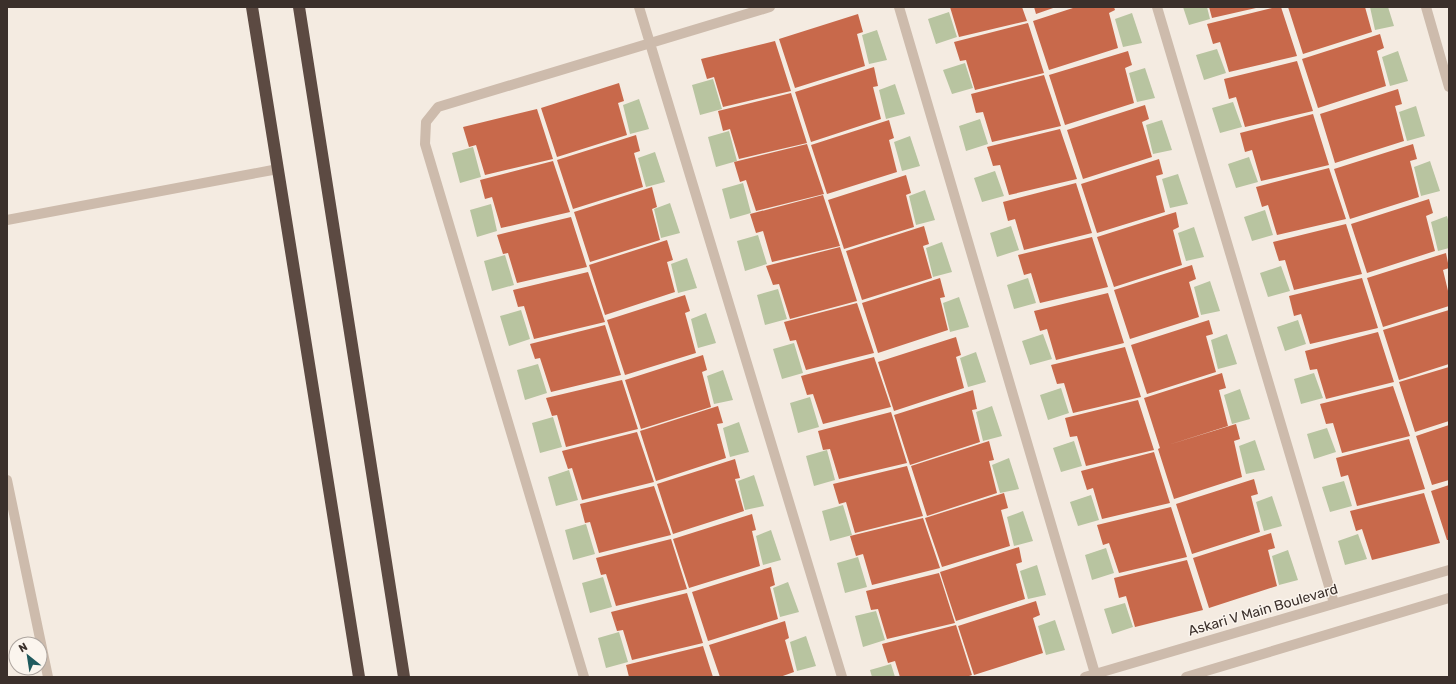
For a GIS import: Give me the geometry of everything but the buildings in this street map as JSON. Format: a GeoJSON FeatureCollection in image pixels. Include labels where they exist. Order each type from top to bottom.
{"type":"FeatureCollection","features":[{"type":"Feature","properties":{"kind":"highway"},"geometry":{"type":"LineString","coordinates":[[252,7],[359,677]]}},
{"type":"Feature","properties":{"kind":"highway"},"geometry":{"type":"LineString","coordinates":[[299,7],[404,677]]}},
{"type":"Feature","properties":{"kind":"street"},"geometry":{"type":"LineString","coordinates":[[639,7],[842,677]]}},
{"type":"Feature","properties":{"kind":"street"},"geometry":{"type":"LineString","coordinates":[[584,677],[425,144],[426,122],[438,107],[770,7]]}},
{"type":"Feature","properties":{"kind":"street"},"geometry":{"type":"LineString","coordinates":[[899,7],[1092,676]]}},
{"type":"Feature","properties":{"kind":"street"},"geometry":{"type":"LineString","coordinates":[[1157,7],[1334,604]]}},
{"type":"Feature","properties":{"kind":"street"},"geometry":{"type":"LineString","coordinates":[[1426,7],[1449,87]]}},
{"type":"Feature","properties":{"kind":"street"},"geometry":{"type":"LineString","coordinates":[[7,220],[278,169]]}},
{"type":"Feature","properties":{"kind":"street"},"geometry":{"type":"LineString","coordinates":[[7,480],[48,677]]}},
{"type":"Feature","properties":{"kind":"street","name":"Askari V Main Boulevard"},"geometry":{"type":"LineString","coordinates":[[1092,676],[1449,570]]}},
{"type":"Feature","properties":{"kind":"street"},"geometry":{"type":"LineString","coordinates":[[1186,677],[1449,598]]}},
{"type":"Feature","properties":{"kind":"green space"},"geometry":{"type":"Polygon","coordinates":[[[1183,7],[1207,7],[1210,19],[1189,25],[1183,7]]]}},
{"type":"Feature","properties":{"kind":"green space"},"geometry":{"type":"Polygon","coordinates":[[[1370,7],[1388,7],[1394,26],[1375,30],[1370,7]]]}},
{"type":"Feature","properties":{"kind":"green space"},"geometry":{"type":"Polygon","coordinates":[[[949,12],[957,37],[936,44],[928,19],[949,12]]]}},
{"type":"Feature","properties":{"kind":"green space"},"geometry":{"type":"Polygon","coordinates":[[[1132,13],[1142,43],[1123,47],[1115,19],[1132,13]]]}},
{"type":"Feature","properties":{"kind":"green space"},"geometry":{"type":"Polygon","coordinates":[[[877,30],[887,60],[869,64],[862,35],[877,30]]]}},
{"type":"Feature","properties":{"kind":"green space"},"geometry":{"type":"Polygon","coordinates":[[[1217,49],[1226,73],[1204,80],[1196,55],[1217,49]]]}},
{"type":"Feature","properties":{"kind":"green space"},"geometry":{"type":"Polygon","coordinates":[[[1398,51],[1408,81],[1390,86],[1382,57],[1398,51]]]}},
{"type":"Feature","properties":{"kind":"green space"},"geometry":{"type":"Polygon","coordinates":[[[965,63],[973,88],[952,94],[943,70],[965,63]]]}},
{"type":"Feature","properties":{"kind":"green space"},"geometry":{"type":"Polygon","coordinates":[[[1145,68],[1155,98],[1137,102],[1129,73],[1145,68]]]}},
{"type":"Feature","properties":{"kind":"green space"},"geometry":{"type":"Polygon","coordinates":[[[713,79],[722,109],[700,115],[692,85],[713,79]]]}},
{"type":"Feature","properties":{"kind":"green space"},"geometry":{"type":"Polygon","coordinates":[[[895,84],[905,114],[886,119],[879,90],[895,84]]]}},
{"type":"Feature","properties":{"kind":"green space"},"geometry":{"type":"Polygon","coordinates":[[[639,99],[649,129],[630,134],[623,105],[639,99]]]}},
{"type":"Feature","properties":{"kind":"green space"},"geometry":{"type":"Polygon","coordinates":[[[1233,102],[1242,127],[1220,133],[1212,108],[1233,102]]]}},
{"type":"Feature","properties":{"kind":"green space"},"geometry":{"type":"Polygon","coordinates":[[[1416,106],[1425,136],[1407,141],[1399,112],[1416,106]]]}},
{"type":"Feature","properties":{"kind":"green space"},"geometry":{"type":"Polygon","coordinates":[[[980,119],[988,144],[966,151],[959,126],[980,119]]]}},
{"type":"Feature","properties":{"kind":"green space"},"geometry":{"type":"Polygon","coordinates":[[[1162,120],[1172,150],[1153,154],[1146,125],[1162,120]]]}},
{"type":"Feature","properties":{"kind":"green space"},"geometry":{"type":"Polygon","coordinates":[[[729,131],[737,161],[716,167],[708,137],[729,131]]]}},
{"type":"Feature","properties":{"kind":"green space"},"geometry":{"type":"Polygon","coordinates":[[[910,136],[920,166],[902,171],[894,142],[910,136]]]}},
{"type":"Feature","properties":{"kind":"green space"},"geometry":{"type":"Polygon","coordinates":[[[473,147],[481,177],[460,183],[452,153],[473,147]]]}},
{"type":"Feature","properties":{"kind":"green space"},"geometry":{"type":"Polygon","coordinates":[[[655,152],[665,182],[646,187],[638,158],[655,152]]]}},
{"type":"Feature","properties":{"kind":"green space"},"geometry":{"type":"Polygon","coordinates":[[[1249,157],[1258,182],[1236,188],[1228,164],[1249,157]]]}},
{"type":"Feature","properties":{"kind":"green space"},"geometry":{"type":"Polygon","coordinates":[[[1430,161],[1440,191],[1421,196],[1414,167],[1430,161]]]}},
{"type":"Feature","properties":{"kind":"green space"},"geometry":{"type":"Polygon","coordinates":[[[995,171],[1004,196],[982,202],[974,178],[995,171]]]}},
{"type":"Feature","properties":{"kind":"green space"},"geometry":{"type":"Polygon","coordinates":[[[1178,174],[1188,204],[1170,208],[1162,179],[1178,174]]]}},
{"type":"Feature","properties":{"kind":"green space"},"geometry":{"type":"Polygon","coordinates":[[[743,183],[751,213],[730,219],[722,189],[743,183]]]}},
{"type":"Feature","properties":{"kind":"green space"},"geometry":{"type":"Polygon","coordinates":[[[925,190],[935,220],[916,225],[909,196],[925,190]]]}},
{"type":"Feature","properties":{"kind":"green space"},"geometry":{"type":"Polygon","coordinates":[[[670,203],[680,233],[661,238],[654,209],[670,203]]]}},
{"type":"Feature","properties":{"kind":"green space"},"geometry":{"type":"Polygon","coordinates":[[[491,204],[497,231],[477,237],[470,210],[491,204]]]}},
{"type":"Feature","properties":{"kind":"green space"},"geometry":{"type":"Polygon","coordinates":[[[1265,210],[1273,235],[1252,241],[1244,217],[1265,210]]]}},
{"type":"Feature","properties":{"kind":"green space"},"geometry":{"type":"Polygon","coordinates":[[[1447,216],[1449,223],[1449,248],[1438,251],[1431,222],[1447,216]]]}},
{"type":"Feature","properties":{"kind":"green space"},"geometry":{"type":"Polygon","coordinates":[[[1011,226],[1019,250],[997,257],[990,233],[1011,226]]]}},
{"type":"Feature","properties":{"kind":"green space"},"geometry":{"type":"Polygon","coordinates":[[[1194,227],[1204,257],[1186,261],[1178,233],[1194,227]]]}},
{"type":"Feature","properties":{"kind":"green space"},"geometry":{"type":"Polygon","coordinates":[[[758,235],[767,264],[745,271],[737,241],[758,235]]]}},
{"type":"Feature","properties":{"kind":"green space"},"geometry":{"type":"Polygon","coordinates":[[[942,242],[952,272],[933,277],[926,248],[942,242]]]}},
{"type":"Feature","properties":{"kind":"green space"},"geometry":{"type":"Polygon","coordinates":[[[505,255],[514,285],[492,291],[484,261],[505,255]]]}},
{"type":"Feature","properties":{"kind":"green space"},"geometry":{"type":"Polygon","coordinates":[[[687,258],[697,288],[678,293],[671,264],[687,258]]]}},
{"type":"Feature","properties":{"kind":"green space"},"geometry":{"type":"Polygon","coordinates":[[[1281,266],[1290,291],[1268,297],[1260,273],[1281,266]]]}},
{"type":"Feature","properties":{"kind":"green space"},"geometry":{"type":"Polygon","coordinates":[[[1028,278],[1036,303],[1014,309],[1007,285],[1028,278]]]}},
{"type":"Feature","properties":{"kind":"green space"},"geometry":{"type":"Polygon","coordinates":[[[1210,281],[1220,311],[1201,315],[1194,287],[1210,281]]]}},
{"type":"Feature","properties":{"kind":"green space"},"geometry":{"type":"Polygon","coordinates":[[[778,289],[787,319],[765,325],[757,295],[778,289]]]}},
{"type":"Feature","properties":{"kind":"green space"},"geometry":{"type":"Polygon","coordinates":[[[959,297],[969,327],[950,332],[943,303],[959,297]]]}},
{"type":"Feature","properties":{"kind":"green space"},"geometry":{"type":"Polygon","coordinates":[[[521,310],[530,339],[509,346],[500,316],[521,310]]]}},
{"type":"Feature","properties":{"kind":"green space"},"geometry":{"type":"Polygon","coordinates":[[[706,313],[716,343],[698,348],[691,319],[706,313]]]}},
{"type":"Feature","properties":{"kind":"green space"},"geometry":{"type":"Polygon","coordinates":[[[1298,320],[1306,344],[1285,351],[1277,327],[1298,320]]]}},
{"type":"Feature","properties":{"kind":"green space"},"geometry":{"type":"Polygon","coordinates":[[[1043,334],[1052,359],[1030,365],[1022,341],[1043,334]]]}},
{"type":"Feature","properties":{"kind":"green space"},"geometry":{"type":"Polygon","coordinates":[[[1227,334],[1237,364],[1218,369],[1211,340],[1227,334]]]}},
{"type":"Feature","properties":{"kind":"green space"},"geometry":{"type":"Polygon","coordinates":[[[794,343],[803,373],[782,379],[773,349],[794,343]]]}},
{"type":"Feature","properties":{"kind":"green space"},"geometry":{"type":"Polygon","coordinates":[[[976,352],[986,382],[968,387],[960,358],[976,352]]]}},
{"type":"Feature","properties":{"kind":"green space"},"geometry":{"type":"Polygon","coordinates":[[[538,364],[547,393],[525,400],[517,370],[538,364]]]}},
{"type":"Feature","properties":{"kind":"green space"},"geometry":{"type":"Polygon","coordinates":[[[723,370],[733,400],[714,404],[707,376],[723,370]]]}},
{"type":"Feature","properties":{"kind":"green space"},"geometry":{"type":"Polygon","coordinates":[[[1314,373],[1323,398],[1301,404],[1294,379],[1314,373]]]}},
{"type":"Feature","properties":{"kind":"green space"},"geometry":{"type":"Polygon","coordinates":[[[1061,388],[1069,413],[1048,420],[1040,395],[1061,388]]]}},
{"type":"Feature","properties":{"kind":"green space"},"geometry":{"type":"Polygon","coordinates":[[[1240,389],[1250,419],[1232,424],[1224,395],[1240,389]]]}},
{"type":"Feature","properties":{"kind":"green space"},"geometry":{"type":"Polygon","coordinates":[[[810,397],[819,427],[798,433],[790,403],[810,397]]]}},
{"type":"Feature","properties":{"kind":"green space"},"geometry":{"type":"Polygon","coordinates":[[[992,406],[1002,436],[983,441],[976,412],[992,406]]]}},
{"type":"Feature","properties":{"kind":"green space"},"geometry":{"type":"Polygon","coordinates":[[[553,417],[562,447],[540,453],[532,423],[553,417]]]}},
{"type":"Feature","properties":{"kind":"green space"},"geometry":{"type":"Polygon","coordinates":[[[739,422],[749,452],[730,457],[723,428],[739,422]]]}},
{"type":"Feature","properties":{"kind":"green space"},"geometry":{"type":"Polygon","coordinates":[[[1327,428],[1336,452],[1314,459],[1307,434],[1327,428]]]}},
{"type":"Feature","properties":{"kind":"green space"},"geometry":{"type":"Polygon","coordinates":[[[1255,440],[1265,470],[1246,474],[1239,446],[1255,440]]]}},
{"type":"Feature","properties":{"kind":"green space"},"geometry":{"type":"Polygon","coordinates":[[[1074,441],[1082,466],[1061,472],[1053,448],[1074,441]]]}},
{"type":"Feature","properties":{"kind":"green space"},"geometry":{"type":"Polygon","coordinates":[[[827,450],[835,480],[814,486],[806,456],[827,450]]]}},
{"type":"Feature","properties":{"kind":"green space"},"geometry":{"type":"Polygon","coordinates":[[[1009,458],[1019,489],[1000,493],[992,465],[1009,458]]]}},
{"type":"Feature","properties":{"kind":"green space"},"geometry":{"type":"Polygon","coordinates":[[[569,470],[578,500],[556,506],[548,477],[569,470]]]}},
{"type":"Feature","properties":{"kind":"green space"},"geometry":{"type":"Polygon","coordinates":[[[754,475],[764,506],[745,510],[738,481],[754,475]]]}},
{"type":"Feature","properties":{"kind":"green space"},"geometry":{"type":"Polygon","coordinates":[[[1344,481],[1352,506],[1330,512],[1322,487],[1344,481]]]}},
{"type":"Feature","properties":{"kind":"green space"},"geometry":{"type":"Polygon","coordinates":[[[1091,495],[1099,520],[1078,526],[1070,502],[1091,495]]]}},
{"type":"Feature","properties":{"kind":"green space"},"geometry":{"type":"Polygon","coordinates":[[[1272,496],[1282,526],[1264,531],[1256,502],[1272,496]]]}},
{"type":"Feature","properties":{"kind":"green space"},"geometry":{"type":"Polygon","coordinates":[[[843,505],[852,535],[830,541],[822,511],[843,505]]]}},
{"type":"Feature","properties":{"kind":"green space"},"geometry":{"type":"Polygon","coordinates":[[[1023,511],[1033,541],[1014,546],[1007,517],[1023,511]]]}},
{"type":"Feature","properties":{"kind":"green space"},"geometry":{"type":"Polygon","coordinates":[[[586,524],[595,554],[573,560],[565,530],[586,524]]]}},
{"type":"Feature","properties":{"kind":"green space"},"geometry":{"type":"Polygon","coordinates":[[[771,530],[781,560],[763,565],[756,536],[771,530]]]}},
{"type":"Feature","properties":{"kind":"green space"},"geometry":{"type":"Polygon","coordinates":[[[1358,534],[1367,559],[1345,565],[1338,541],[1358,534]]]}},
{"type":"Feature","properties":{"kind":"green space"},"geometry":{"type":"Polygon","coordinates":[[[1106,548],[1114,573],[1092,580],[1085,555],[1106,548]]]}},
{"type":"Feature","properties":{"kind":"green space"},"geometry":{"type":"Polygon","coordinates":[[[1288,550],[1298,580],[1279,585],[1272,556],[1288,550]]]}},
{"type":"Feature","properties":{"kind":"green space"},"geometry":{"type":"Polygon","coordinates":[[[858,557],[867,587],[845,593],[837,563],[858,557]]]}},
{"type":"Feature","properties":{"kind":"green space"},"geometry":{"type":"Polygon","coordinates":[[[1037,565],[1046,595],[1028,599],[1020,571],[1037,565]]]}},
{"type":"Feature","properties":{"kind":"green space"},"geometry":{"type":"Polygon","coordinates":[[[603,577],[612,607],[590,613],[582,583],[603,577]]]}},
{"type":"Feature","properties":{"kind":"green space"},"geometry":{"type":"Polygon","coordinates":[[[788,582],[799,612],[780,617],[773,588],[788,582]]]}},
{"type":"Feature","properties":{"kind":"green space"},"geometry":{"type":"Polygon","coordinates":[[[1125,603],[1133,627],[1112,634],[1104,609],[1125,603]]]}},
{"type":"Feature","properties":{"kind":"green space"},"geometry":{"type":"Polygon","coordinates":[[[876,611],[885,640],[863,647],[855,616],[876,611]]]}},
{"type":"Feature","properties":{"kind":"green space"},"geometry":{"type":"Polygon","coordinates":[[[1055,620],[1065,650],[1046,655],[1038,626],[1055,620]]]}},
{"type":"Feature","properties":{"kind":"green space"},"geometry":{"type":"Polygon","coordinates":[[[619,632],[628,662],[606,668],[598,638],[619,632]]]}},
{"type":"Feature","properties":{"kind":"green space"},"geometry":{"type":"Polygon","coordinates":[[[806,636],[816,666],[797,671],[790,642],[806,636]]]}},
{"type":"Feature","properties":{"kind":"green space"},"geometry":{"type":"Polygon","coordinates":[[[891,664],[895,677],[872,677],[870,670],[891,664]]]}}]}
